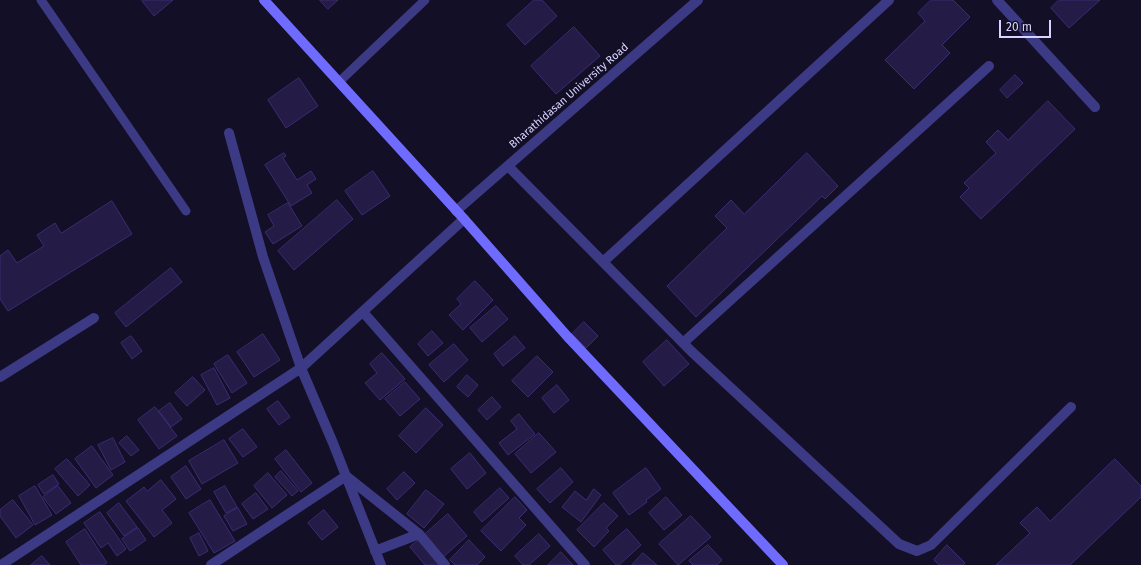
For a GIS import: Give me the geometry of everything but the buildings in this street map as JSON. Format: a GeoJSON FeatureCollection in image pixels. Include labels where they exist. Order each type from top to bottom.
{"type":"FeatureCollection","features":[{"type":"Feature","properties":{"kind":"main road"},"geometry":{"type":"LineString","coordinates":[[264,0],[464,219],[567,336],[783,565]]}},
{"type":"Feature","properties":{"kind":"street","name":"Bharathidasan University Road"},"geometry":{"type":"LineString","coordinates":[[456,211],[698,0]]}},
{"type":"Feature","properties":{"kind":"street"},"geometry":{"type":"LineString","coordinates":[[603,262],[889,0]]}},
{"type":"Feature","properties":{"kind":"street"},"geometry":{"type":"LineString","coordinates":[[996,0],[1095,107]]}},
{"type":"Feature","properties":{"kind":"street"},"geometry":{"type":"LineString","coordinates":[[683,343],[989,66]]}},
{"type":"Feature","properties":{"kind":"street"},"geometry":{"type":"LineString","coordinates":[[229,133],[262,257],[302,368],[381,565]]}},
{"type":"Feature","properties":{"kind":"street"},"geometry":{"type":"LineString","coordinates":[[508,166],[683,343],[899,544],[917,551],[931,545],[1071,407]]}},
{"type":"Feature","properties":{"kind":"street"},"geometry":{"type":"LineString","coordinates":[[1,565],[302,368],[464,219]]}},
{"type":"Feature","properties":{"kind":"street"},"geometry":{"type":"LineString","coordinates":[[363,312],[585,565]]}},
{"type":"Feature","properties":{"kind":"street"},"geometry":{"type":"LineString","coordinates":[[0,377],[94,318]]}},
{"type":"Feature","properties":{"kind":"street"},"geometry":{"type":"LineString","coordinates":[[346,476],[419,534],[445,565]]}},
{"type":"Feature","properties":{"kind":"street"},"geometry":{"type":"LineString","coordinates":[[211,565],[346,476]]}},
{"type":"Feature","properties":{"kind":"street"},"geometry":{"type":"LineString","coordinates":[[375,551],[419,534]]}},
{"type":"Feature","properties":{"kind":"lane"},"geometry":{"type":"LineString","coordinates":[[41,0],[186,211]]}},
{"type":"Feature","properties":{"kind":"lane"},"geometry":{"type":"LineString","coordinates":[[339,82],[425,0]]}}]}
